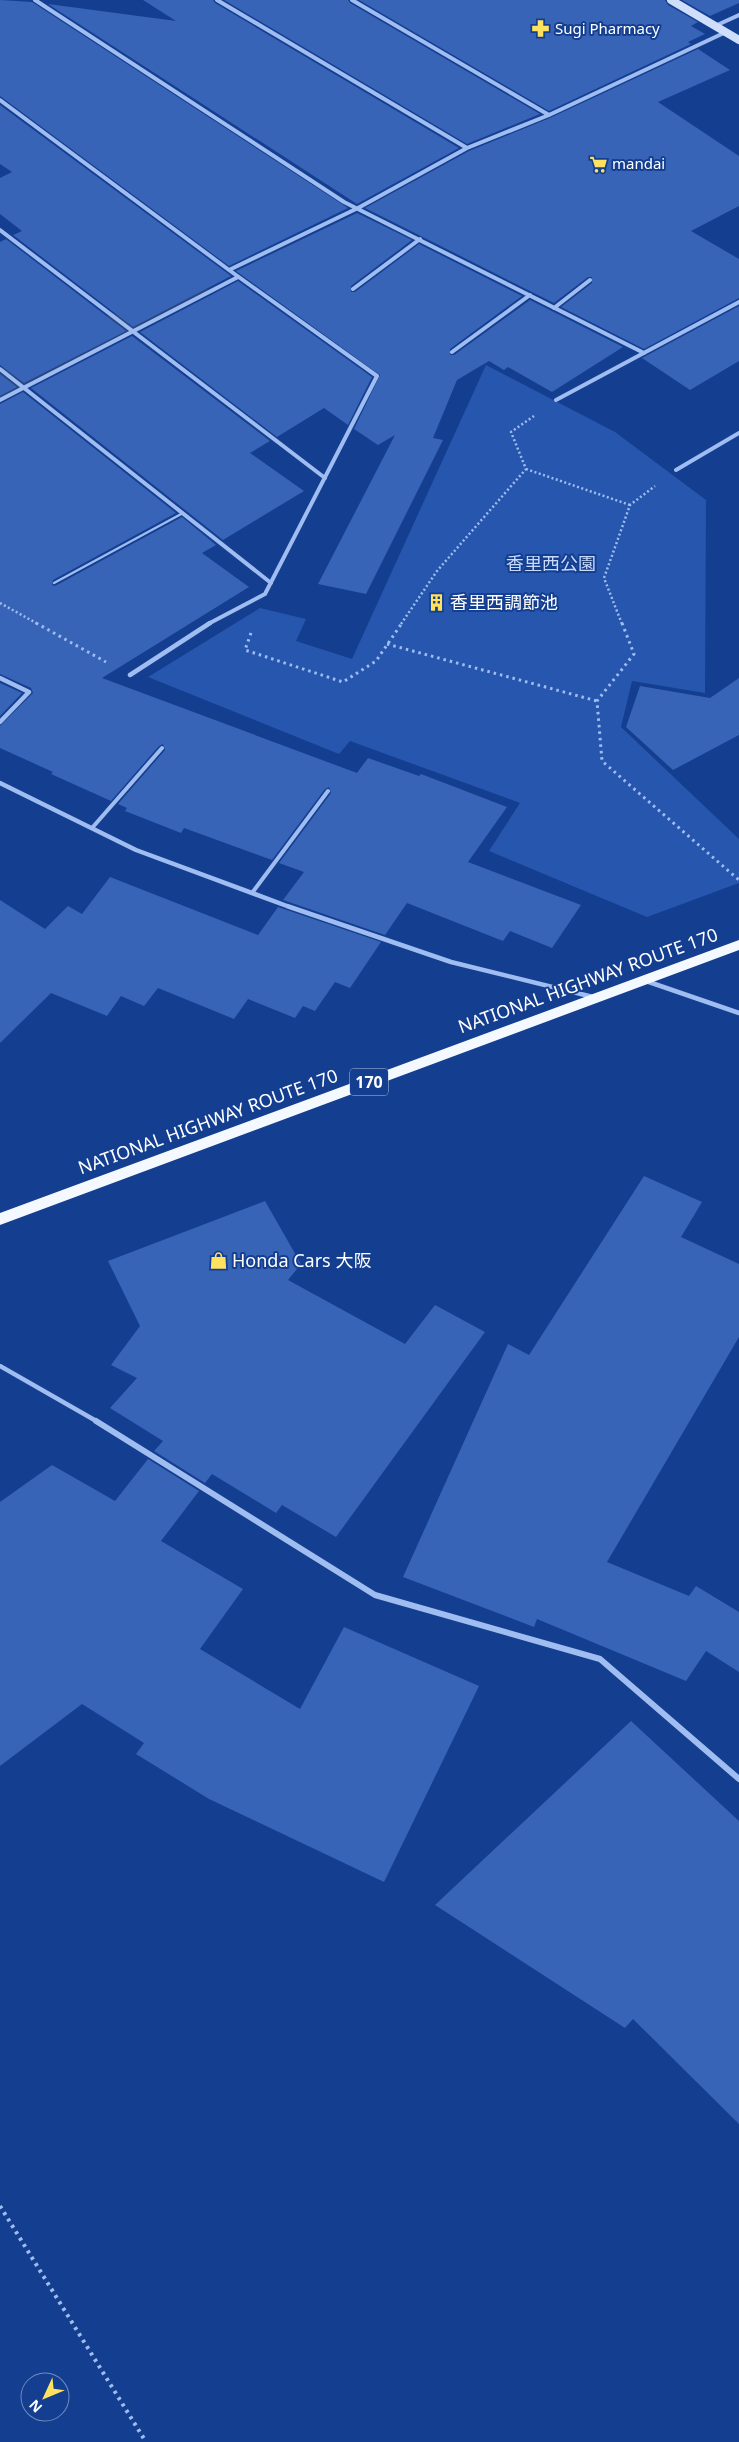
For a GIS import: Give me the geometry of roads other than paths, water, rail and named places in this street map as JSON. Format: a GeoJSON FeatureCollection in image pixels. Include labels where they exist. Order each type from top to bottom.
{"type":"FeatureCollection","features":[{"type":"Feature","properties":{"kind":"highway","name":"NATIONAL HIGHWAY ROUTE 170"},"geometry":{"type":"LineString","coordinates":[[0,1219],[739,945]]}},
{"type":"Feature","properties":{"kind":"main road"},"geometry":{"type":"LineString","coordinates":[[671,0],[739,40]]}},
{"type":"Feature","properties":{"kind":"street"},"geometry":{"type":"LineString","coordinates":[[36,0],[344,202],[644,353]]}},
{"type":"Feature","properties":{"kind":"street"},"geometry":{"type":"LineString","coordinates":[[217,0],[467,148]]}},
{"type":"Feature","properties":{"kind":"street"},"geometry":{"type":"LineString","coordinates":[[352,0],[549,115]]}},
{"type":"Feature","properties":{"kind":"street"},"geometry":{"type":"LineString","coordinates":[[715,26],[739,15]]}},
{"type":"Feature","properties":{"kind":"street"},"geometry":{"type":"LineString","coordinates":[[228,270],[358,208],[467,148],[549,115],[726,32]]}},
{"type":"Feature","properties":{"kind":"street"},"geometry":{"type":"LineString","coordinates":[[0,100],[228,270],[377,376],[265,594],[197,630],[130,675]]}},
{"type":"Feature","properties":{"kind":"street"},"geometry":{"type":"LineString","coordinates":[[0,230],[325,478]]}},
{"type":"Feature","properties":{"kind":"street"},"geometry":{"type":"LineString","coordinates":[[353,289],[420,239]]}},
{"type":"Feature","properties":{"kind":"street"},"geometry":{"type":"LineString","coordinates":[[0,400],[238,277]]}},
{"type":"Feature","properties":{"kind":"street"},"geometry":{"type":"LineString","coordinates":[[554,308],[590,280]]}},
{"type":"Feature","properties":{"kind":"street"},"geometry":{"type":"LineString","coordinates":[[452,352],[530,295]]}},
{"type":"Feature","properties":{"kind":"street"},"geometry":{"type":"LineString","coordinates":[[556,400],[739,302]]}},
{"type":"Feature","properties":{"kind":"street"},"geometry":{"type":"LineString","coordinates":[[0,369],[271,583]]}},
{"type":"Feature","properties":{"kind":"street"},"geometry":{"type":"LineString","coordinates":[[676,470],[739,433]]}},
{"type":"Feature","properties":{"kind":"street"},"geometry":{"type":"LineString","coordinates":[[0,678],[29,692],[0,722]]}},
{"type":"Feature","properties":{"kind":"street"},"geometry":{"type":"LineString","coordinates":[[0,783],[136,850],[252,893],[451,962],[596,998]]}},
{"type":"Feature","properties":{"kind":"street"},"geometry":{"type":"LineString","coordinates":[[643,980],[739,1013]]}},
{"type":"Feature","properties":{"kind":"street"},"geometry":{"type":"LineString","coordinates":[[0,1366],[76,1408],[376,1595],[600,1659],[739,1778]]}},
{"type":"Feature","properties":{"kind":"lane"},"geometry":{"type":"LineString","coordinates":[[54,583],[183,513]]}},
{"type":"Feature","properties":{"kind":"lane"},"geometry":{"type":"LineString","coordinates":[[92,828],[162,748]]}},
{"type":"Feature","properties":{"kind":"lane"},"geometry":{"type":"LineString","coordinates":[[252,893],[328,791]]}},
{"type":"Feature","properties":{"kind":"waterway"},"geometry":{"type":"LineString","coordinates":[[0,385],[189,290]]}},
{"type":"Feature","properties":{"kind":"place","name":"Sugi Pharmacy"},"geometry":{"type":"Point","coordinates":[541,29]}},
{"type":"Feature","properties":{"kind":"place","name":"mandai"},"geometry":{"type":"Point","coordinates":[598,164]}},
{"type":"Feature","properties":{"kind":"place","name":"香里西調節池"},"geometry":{"type":"Point","coordinates":[436,603]}},
{"type":"Feature","properties":{"kind":"place","name":"Honda Cars 大阪"},"geometry":{"type":"Point","coordinates":[218,1261]}},
{"type":"Feature","properties":{"kind":"park label","name":"香里西公園"},"geometry":{"type":"Point","coordinates":[551,564]}}]}
